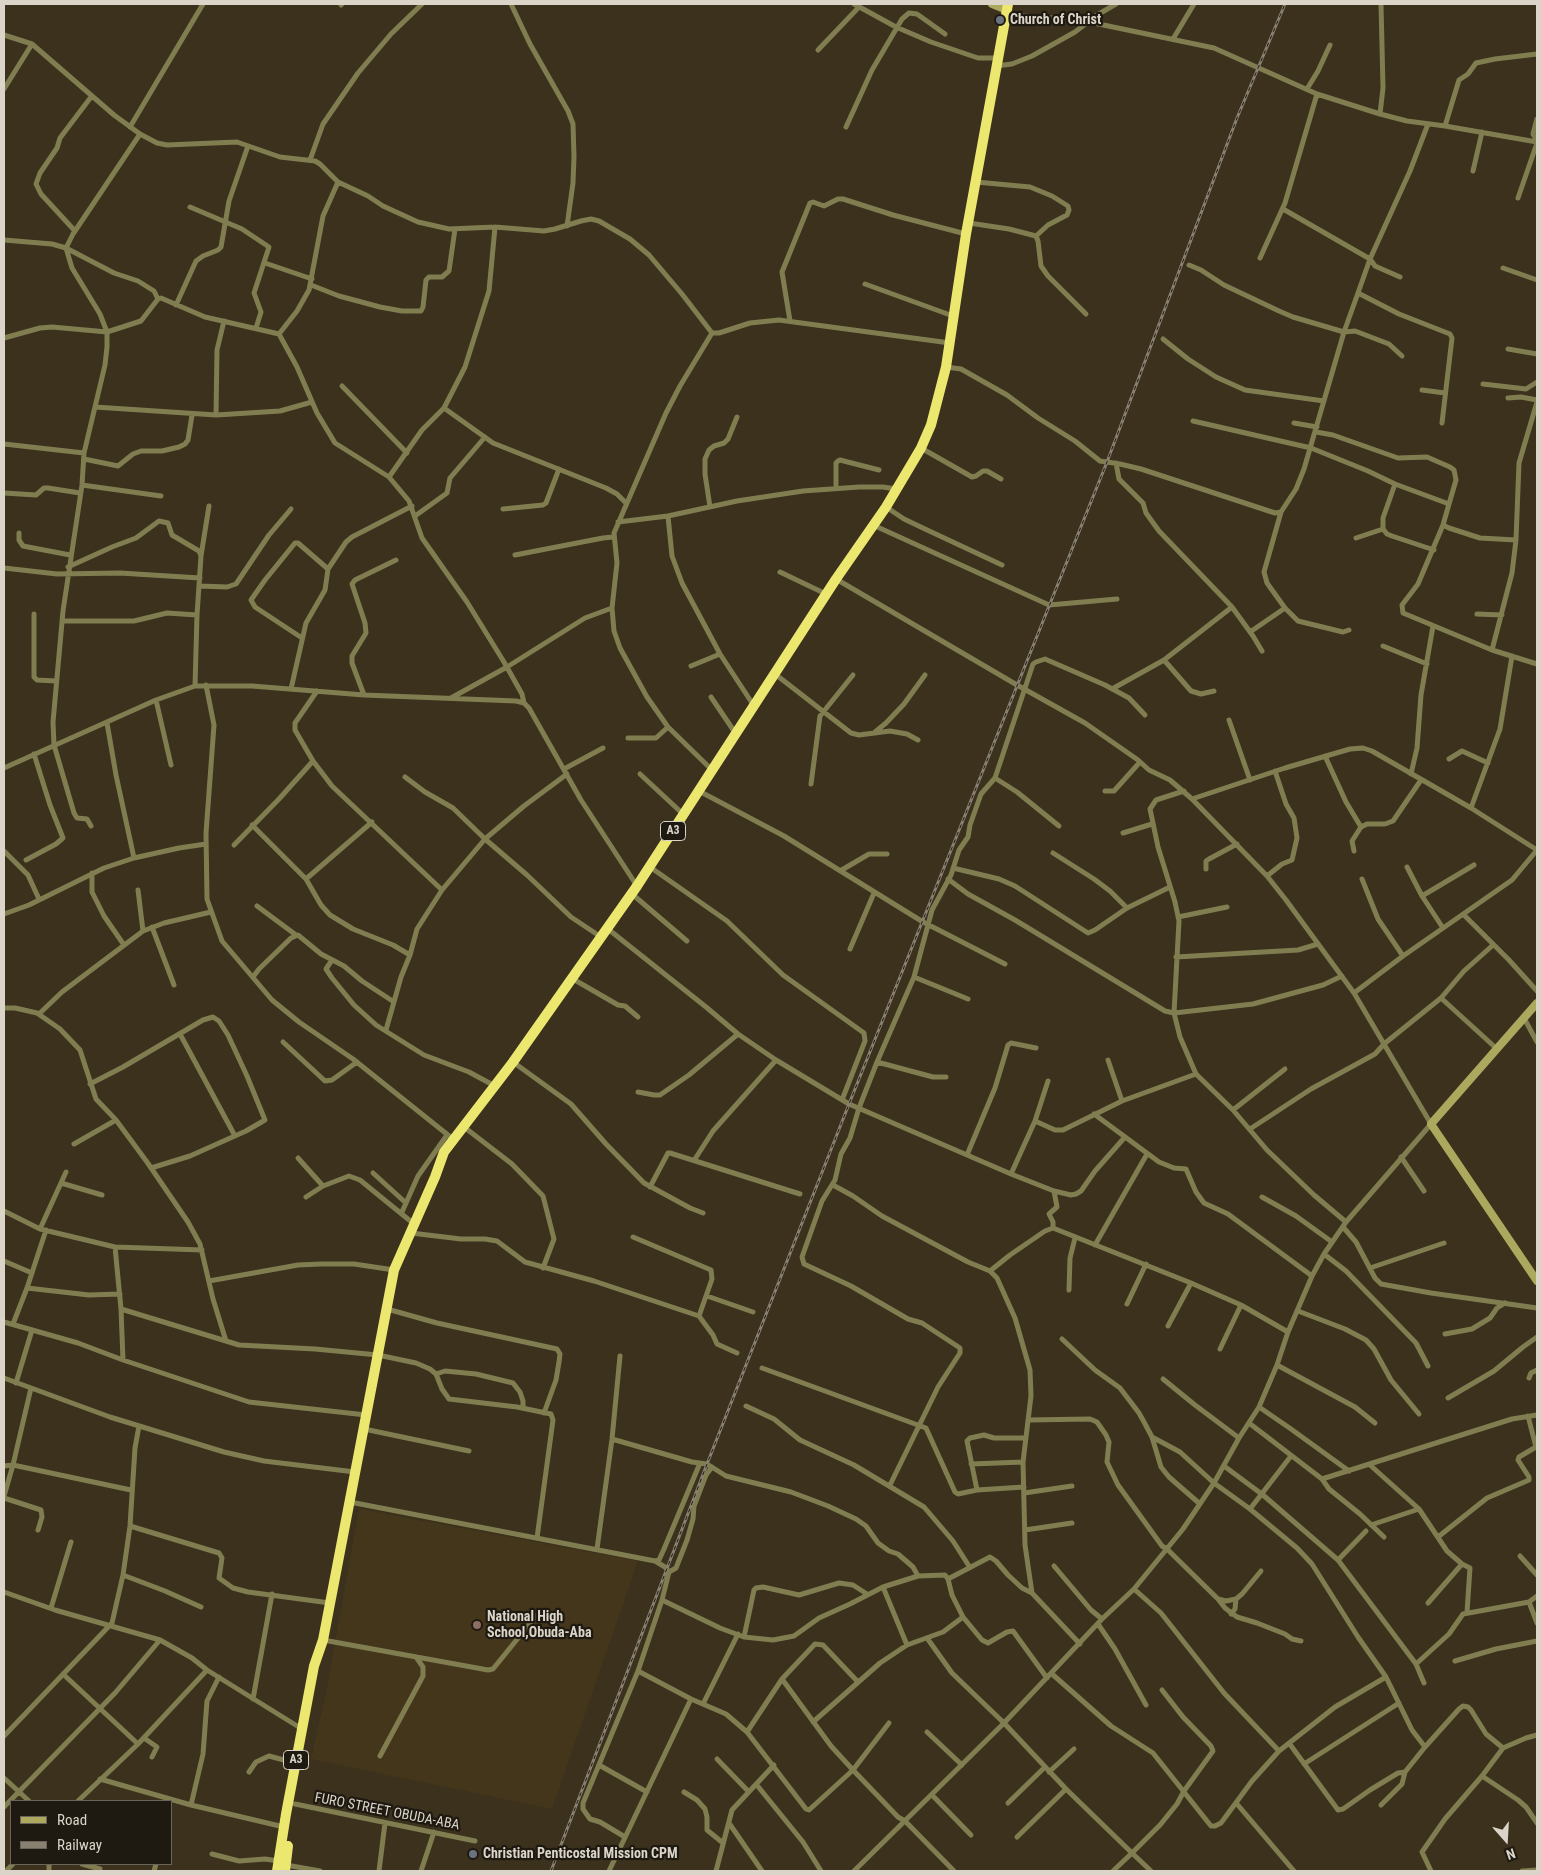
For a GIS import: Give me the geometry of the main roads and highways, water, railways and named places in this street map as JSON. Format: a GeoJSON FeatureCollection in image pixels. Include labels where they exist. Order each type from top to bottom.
{"type":"FeatureCollection","features":[{"type":"Feature","properties":{"kind":"highway","name":"A3"},"geometry":{"type":"LineString","coordinates":[[282,1867],[320,1668],[322,1645],[394,1270],[413,1229],[450,1137],[463,1127],[495,1086],[605,933],[755,706],[826,594],[886,507],[921,448],[931,425],[946,366],[996,62],[1007,10]]}},
{"type":"Feature","properties":{"kind":"highway","name":"A3"},"geometry":{"type":"LineString","coordinates":[[282,1867],[284,1827],[314,1666],[322,1645]]}},
{"type":"Feature","properties":{"kind":"main road"},"geometry":{"type":"LineString","coordinates":[[992,4],[1007,10]]}},
{"type":"Feature","properties":{"kind":"main road"},"geometry":{"type":"LineString","coordinates":[[1537,1003],[1431,1124],[1537,1280]]}},
{"type":"Feature","properties":{"kind":"railway"},"geometry":{"type":"LineString","coordinates":[[551,1871],[707,1464],[849,1104],[1107,462],[1237,118],[1285,4]]}},
{"type":"Feature","properties":{"kind":"place","name":"Church of Christ"},"geometry":{"type":"Point","coordinates":[1000,20]}},
{"type":"Feature","properties":{"kind":"place","name":"National High School,Obuda-Aba"},"geometry":{"type":"Point","coordinates":[477,1625]}},
{"type":"Feature","properties":{"kind":"place","name":"Christian Penticostal Mission CPM"},"geometry":{"type":"Point","coordinates":[473,1854]}}]}
